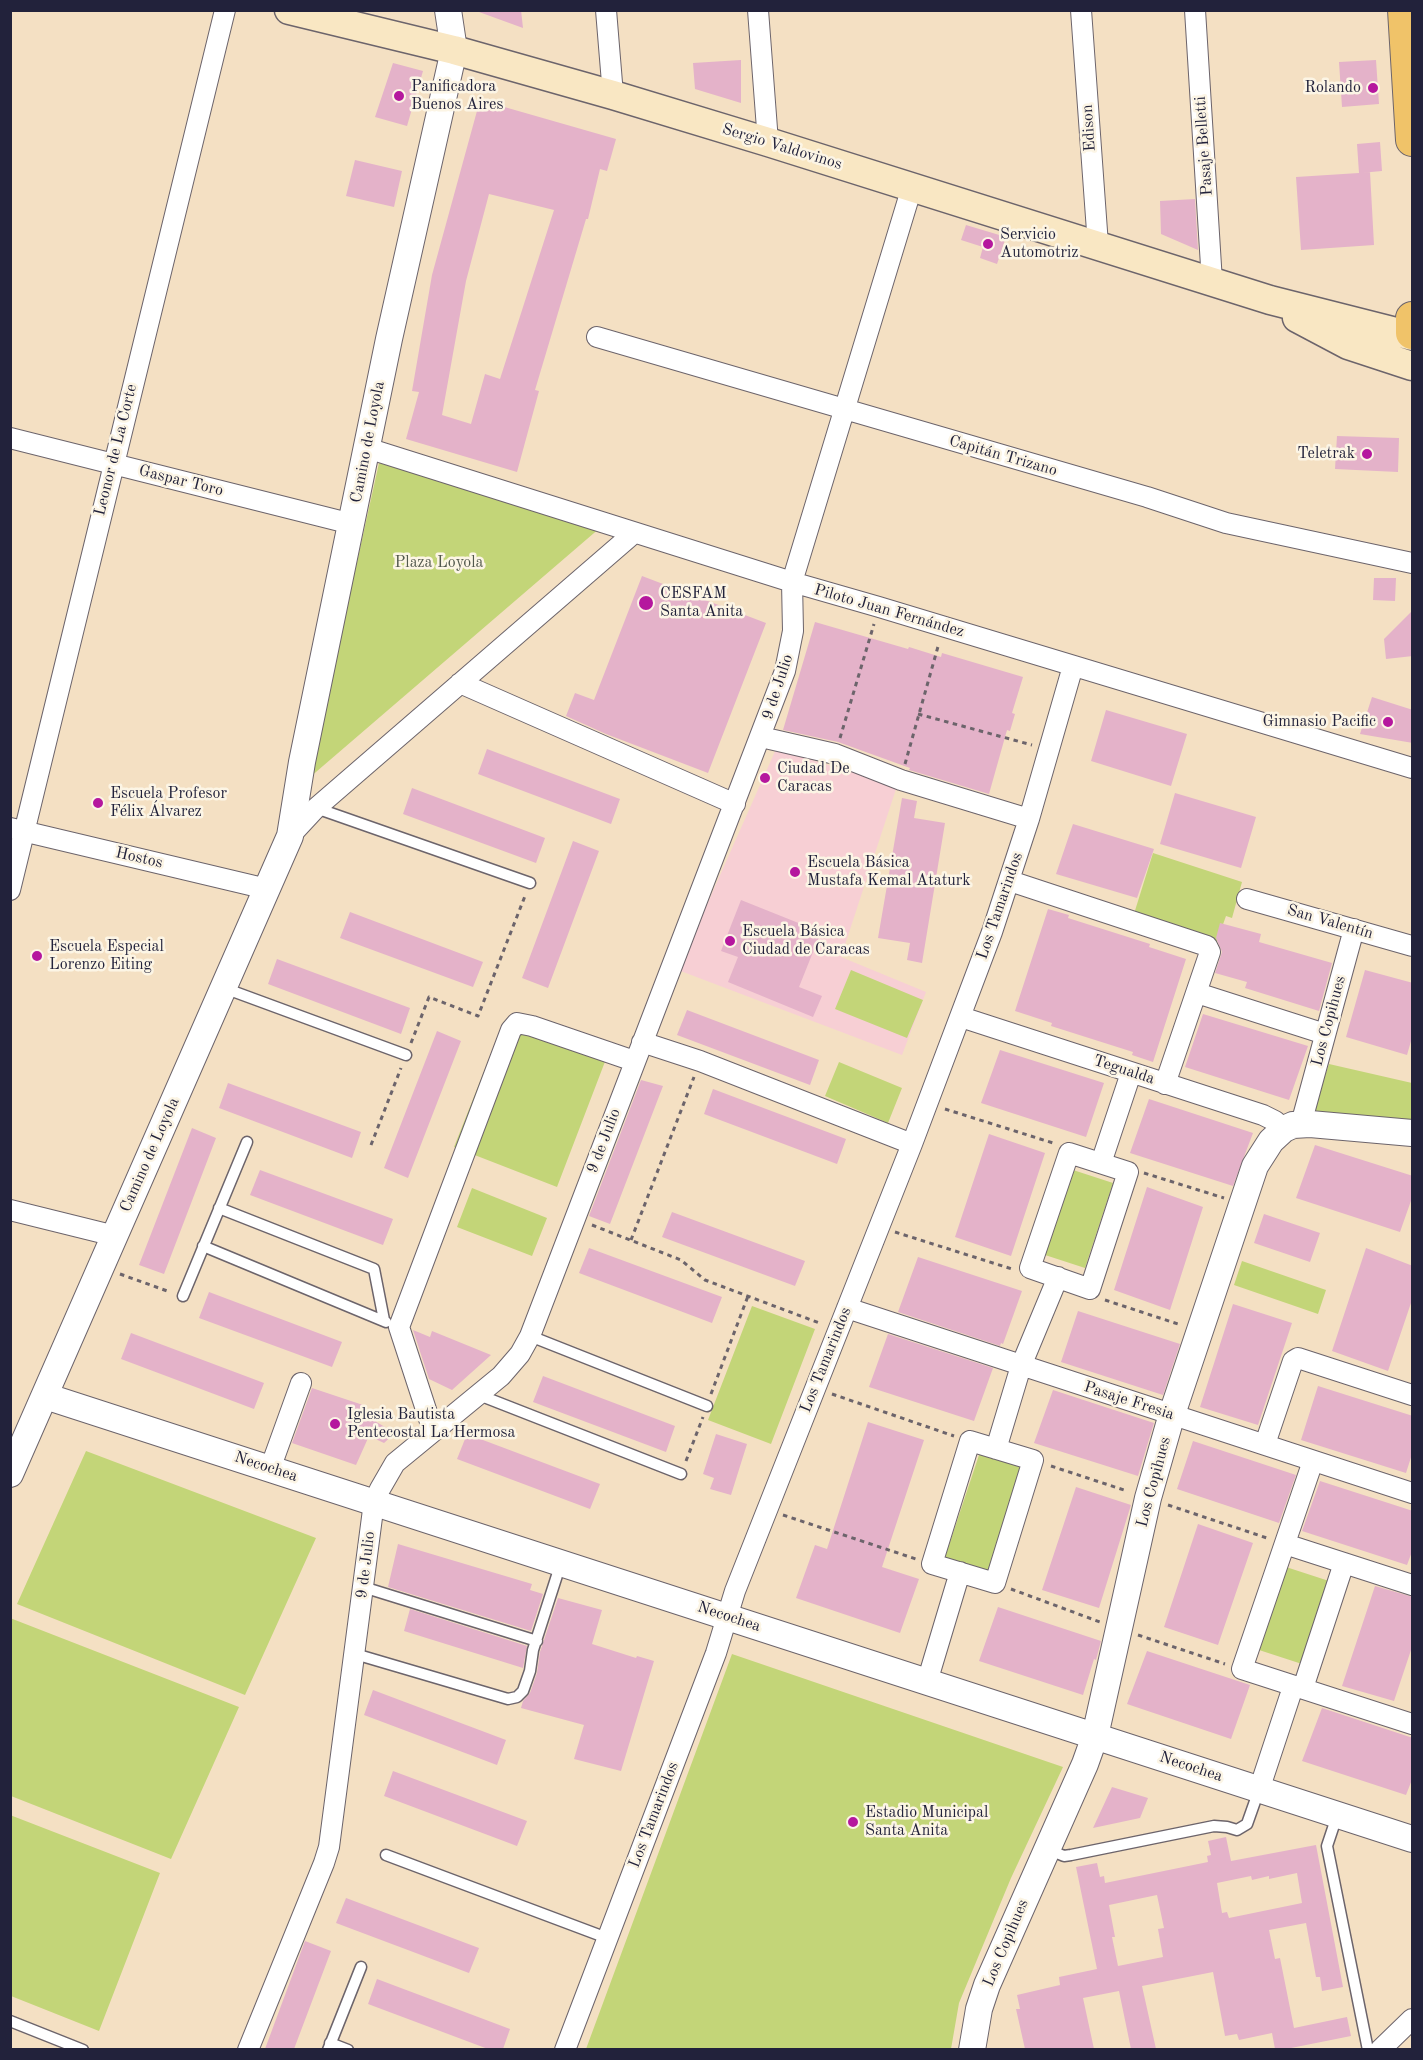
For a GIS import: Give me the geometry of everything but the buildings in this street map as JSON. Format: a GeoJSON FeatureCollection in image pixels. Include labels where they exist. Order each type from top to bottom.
{"type":"FeatureCollection","features":[{"type":"Feature","properties":{"kind":"main road","name":"Sergio Valdovinos"},"geometry":{"type":"LineString","coordinates":[[289,10],[454,50],[768,142],[1270,300],[1413,335]]}},
{"type":"Feature","properties":{"kind":"main road"},"geometry":{"type":"LineString","coordinates":[[1404,10],[1413,140]]}},
{"type":"Feature","properties":{"kind":"main road","name":"Sergio Valdovinos"},"geometry":{"type":"LineString","coordinates":[[1270,300],[1308,325],[1348,345],[1391,361],[1413,366]]}},
{"type":"Feature","properties":{"kind":"main road"},"geometry":{"type":"LineString","coordinates":[[1413,318],[1413,335]]}},
{"type":"Feature","properties":{"kind":"street","name":"Leonor de La Corte"},"geometry":{"type":"LineString","coordinates":[[10,890],[18,830],[113,464],[225,10]]}},
{"type":"Feature","properties":{"kind":"street"},"geometry":{"type":"LineString","coordinates":[[448,10],[454,50]]}},
{"type":"Feature","properties":{"kind":"street"},"geometry":{"type":"LineString","coordinates":[[606,10],[613,96]]}},
{"type":"Feature","properties":{"kind":"street"},"geometry":{"type":"LineString","coordinates":[[758,10],[768,142]]}},
{"type":"Feature","properties":{"kind":"street","name":"Edison"},"geometry":{"type":"LineString","coordinates":[[1080,10],[1098,245]]}},
{"type":"Feature","properties":{"kind":"street","name":"Pasaje Belletti"},"geometry":{"type":"LineString","coordinates":[[1195,10],[1212,282]]}},
{"type":"Feature","properties":{"kind":"street","name":"Camino de Loyola"},"geometry":{"type":"LineString","coordinates":[[10,1474],[290,836],[302,762],[389,339],[454,50]]}},
{"type":"Feature","properties":{"kind":"street","name":"9 de Julio"},"geometry":{"type":"LineString","coordinates":[[248,2049],[329,1846],[374,1502],[395,1463],[479,1395],[514,1362],[530,1336],[785,672],[790,654],[794,615],[792,582],[912,187]]}},
{"type":"Feature","properties":{"kind":"street","name":"Capitán Trizano"},"geometry":{"type":"LineString","coordinates":[[597,338],[1147,497],[1226,523],[1413,563]]}},
{"type":"Feature","properties":{"kind":"street","name":"Gaspar Toro"},"geometry":{"type":"LineString","coordinates":[[10,438],[352,524]]}},
{"type":"Feature","properties":{"kind":"street","name":"Piloto Juan Fernández"},"geometry":{"type":"LineString","coordinates":[[367,448],[792,582],[1413,768]]}},
{"type":"Feature","properties":{"kind":"street","name":"Camino de Loyola"},"geometry":{"type":"LineString","coordinates":[[290,836],[316,808],[634,532]]}},
{"type":"Feature","properties":{"kind":"street","name":"Los Tamarindos"},"geometry":{"type":"LineString","coordinates":[[565,2049],[716,1653],[767,1510],[961,1017],[1010,881],[1073,666]]}},
{"type":"Feature","properties":{"kind":"street"},"geometry":{"type":"LineString","coordinates":[[460,683],[735,804]]}},
{"type":"Feature","properties":{"kind":"street"},"geometry":{"type":"LineString","coordinates":[[761,737],[835,754],[901,780],[1029,819]]}},
{"type":"Feature","properties":{"kind":"street","name":"Hostos"},"geometry":{"type":"LineString","coordinates":[[18,830],[267,889]]}},
{"type":"Feature","properties":{"kind":"street"},"geometry":{"type":"LineString","coordinates":[[1010,881],[1207,946],[1210,952],[1165,1084]]}},
{"type":"Feature","properties":{"kind":"street","name":"San Valentín"},"geometry":{"type":"LineString","coordinates":[[1247,898],[1413,946]]}},
{"type":"Feature","properties":{"kind":"street","name":"Los Copihues"},"geometry":{"type":"LineString","coordinates":[[972,2049],[979,2009],[987,1985],[1086,1764],[1095,1736],[1148,1498],[1172,1414],[1242,1204],[1261,1156],[1271,1141],[1292,1127],[1325,1034],[1354,929]]}},
{"type":"Feature","properties":{"kind":"street"},"geometry":{"type":"LineString","coordinates":[[1197,993],[1325,1034]]}},
{"type":"Feature","properties":{"kind":"street","name":"Tegualda"},"geometry":{"type":"LineString","coordinates":[[961,1017],[1263,1115],[1292,1127],[1310,1124],[1413,1133]]}},
{"type":"Feature","properties":{"kind":"street"},"geometry":{"type":"LineString","coordinates":[[433,1431],[391,1324],[511,1030],[517,1023],[532,1026],[634,1061]]}},
{"type":"Feature","properties":{"kind":"street"},"geometry":{"type":"LineString","coordinates":[[642,1041],[700,1061],[912,1144]]}},
{"type":"Feature","properties":{"kind":"street"},"geometry":{"type":"LineString","coordinates":[[1101,1163],[1131,1073]]}},
{"type":"Feature","properties":{"kind":"street"},"geometry":{"type":"LineString","coordinates":[[1069,1153],[1101,1163],[1128,1172],[1090,1288],[1030,1268],[1069,1153]]}},
{"type":"Feature","properties":{"kind":"street"},"geometry":{"type":"LineString","coordinates":[[10,1210],[115,1236]]}},
{"type":"Feature","properties":{"kind":"street"},"geometry":{"type":"LineString","coordinates":[[996,1449],[1021,1366],[1058,1278]]}},
{"type":"Feature","properties":{"kind":"street","name":"Pasaje Fresia"},"geometry":{"type":"LineString","coordinates":[[847,1308],[1413,1493]]}},
{"type":"Feature","properties":{"kind":"street"},"geometry":{"type":"LineString","coordinates":[[1265,1444],[1293,1361],[1298,1358],[1413,1395]]}},
{"type":"Feature","properties":{"kind":"street"},"geometry":{"type":"LineString","coordinates":[[270,1469],[301,1383]]}},
{"type":"Feature","properties":{"kind":"street","name":"Necochea"},"geometry":{"type":"LineString","coordinates":[[45,1396],[1413,1839]]}},
{"type":"Feature","properties":{"kind":"street"},"geometry":{"type":"LineString","coordinates":[[970,1441],[996,1449],[1033,1460],[995,1583],[932,1564],[970,1441]]}},
{"type":"Feature","properties":{"kind":"street"},"geometry":{"type":"LineString","coordinates":[[1313,1461],[1242,1669],[1412,1724]]}},
{"type":"Feature","properties":{"kind":"street"},"geometry":{"type":"LineString","coordinates":[[1286,1544],[1413,1586]]}},
{"type":"Feature","properties":{"kind":"street"},"geometry":{"type":"LineString","coordinates":[[1259,1790],[1344,1563]]}},
{"type":"Feature","properties":{"kind":"street"},"geometry":{"type":"LineString","coordinates":[[927,1682],[960,1572]]}},
{"type":"Feature","properties":{"kind":"street"},"geometry":{"type":"LineString","coordinates":[[1380,2049],[1413,2019]]}},
{"type":"Feature","properties":{"kind":"lane"},"geometry":{"type":"LineString","coordinates":[[316,808],[530,883]]}},
{"type":"Feature","properties":{"kind":"lane"},"geometry":{"type":"LineString","coordinates":[[224,988],[406,1056]]}},
{"type":"Feature","properties":{"kind":"lane"},"geometry":{"type":"LineString","coordinates":[[183,1296],[247,1142]]}},
{"type":"Feature","properties":{"kind":"lane"},"geometry":{"type":"LineString","coordinates":[[219,1208],[374,1269],[391,1324]]}},
{"type":"Feature","properties":{"kind":"lane"},"geometry":{"type":"LineString","coordinates":[[203,1246],[391,1324]]}},
{"type":"Feature","properties":{"kind":"lane"},"geometry":{"type":"LineString","coordinates":[[530,1336],[707,1406]]}},
{"type":"Feature","properties":{"kind":"lane"},"geometry":{"type":"LineString","coordinates":[[479,1395],[681,1474]]}},
{"type":"Feature","properties":{"kind":"lane"},"geometry":{"type":"LineString","coordinates":[[355,1654],[508,1699],[517,1697],[523,1691],[561,1563]]}},
{"type":"Feature","properties":{"kind":"lane"},"geometry":{"type":"LineString","coordinates":[[363,1587],[537,1641]]}},
{"type":"Feature","properties":{"kind":"lane"},"geometry":{"type":"LineString","coordinates":[[1047,1849],[1064,1856],[1214,1826],[1237,1830],[1247,1824],[1259,1790]]}},
{"type":"Feature","properties":{"kind":"lane"},"geometry":{"type":"LineString","coordinates":[[1338,1815],[1327,1846],[1368,2049]]}},
{"type":"Feature","properties":{"kind":"lane"},"geometry":{"type":"LineString","coordinates":[[386,1855],[608,1938]]}},
{"type":"Feature","properties":{"kind":"lane"},"geometry":{"type":"LineString","coordinates":[[348,2049],[329,2046],[361,1967]]}},
{"type":"Feature","properties":{"kind":"lane"},"geometry":{"type":"LineString","coordinates":[[10,2020],[83,2049]]}},
{"type":"Feature","properties":{"kind":"path"},"geometry":{"type":"LineString","coordinates":[[835,754],[879,607]]}},
{"type":"Feature","properties":{"kind":"path"},"geometry":{"type":"LineString","coordinates":[[901,780],[943,627]]}},
{"type":"Feature","properties":{"kind":"path"},"geometry":{"type":"LineString","coordinates":[[918,714],[1049,750]]}},
{"type":"Feature","properties":{"kind":"path"},"geometry":{"type":"LineString","coordinates":[[371,1145],[429,997],[478,1016],[530,883]]}},
{"type":"Feature","properties":{"kind":"path"},"geometry":{"type":"LineString","coordinates":[[631,1240],[700,1061]]}},
{"type":"Feature","properties":{"kind":"path"},"geometry":{"type":"LineString","coordinates":[[928,1103],[1066,1147],[1069,1153]]}},
{"type":"Feature","properties":{"kind":"path"},"geometry":{"type":"LineString","coordinates":[[1128,1172],[1134,1170],[1242,1204]]}},
{"type":"Feature","properties":{"kind":"path"},"geometry":{"type":"LineString","coordinates":[[574,1218],[681,1260],[705,1280],[837,1330]]}},
{"type":"Feature","properties":{"kind":"path"},"geometry":{"type":"LineString","coordinates":[[879,1226],[1023,1272],[1030,1268]]}},
{"type":"Feature","properties":{"kind":"path"},"geometry":{"type":"LineString","coordinates":[[101,1268],[183,1296]]}},
{"type":"Feature","properties":{"kind":"path"},"geometry":{"type":"LineString","coordinates":[[1090,1288],[1095,1296],[1200,1331]]}},
{"type":"Feature","properties":{"kind":"path"},"geometry":{"type":"LineString","coordinates":[[681,1474],[748,1296]]}},
{"type":"Feature","properties":{"kind":"path"},"geometry":{"type":"LineString","coordinates":[[814,1388],[970,1441]]}},
{"type":"Feature","properties":{"kind":"path"},"geometry":{"type":"LineString","coordinates":[[767,1510],[932,1564]]}},
{"type":"Feature","properties":{"kind":"shaded area","name":"Escuela Básica Mustafa Kemal Ataturk"},"geometry":{"type":"Polygon","coordinates":[[[776,749],[897,786],[841,957],[926,992],[902,1055],[678,970],[776,749]]]}},
{"type":"Feature","properties":{"kind":"green space","name":"Plaza Loyola"},"geometry":{"type":"Polygon","coordinates":[[[379,463],[601,527],[309,778],[379,463]]]}},
{"type":"Feature","properties":{"kind":"green space"},"geometry":{"type":"Polygon","coordinates":[[[1153,853],[1242,882],[1232,918],[1226,916],[1216,944],[1133,917],[1153,853]]]}},
{"type":"Feature","properties":{"kind":"green space"},"geometry":{"type":"Polygon","coordinates":[[[851,970],[923,1000],[907,1038],[835,1009],[851,970]]]}},
{"type":"Feature","properties":{"kind":"green space"},"geometry":{"type":"Polygon","coordinates":[[[504,1021],[606,1059],[557,1187],[454,1147],[504,1021]]]}},
{"type":"Feature","properties":{"kind":"green space"},"geometry":{"type":"Polygon","coordinates":[[[839,1062],[902,1088],[888,1123],[825,1096],[839,1062]]]}},
{"type":"Feature","properties":{"kind":"green space"},"geometry":{"type":"Polygon","coordinates":[[[1329,1064],[1412,1083],[1412,1121],[1312,1114],[1329,1064]]]}},
{"type":"Feature","properties":{"kind":"green space"},"geometry":{"type":"Polygon","coordinates":[[[1070,1169],[1113,1183],[1085,1268],[1042,1254],[1070,1169]]]}},
{"type":"Feature","properties":{"kind":"green space"},"geometry":{"type":"Polygon","coordinates":[[[472,1188],[547,1218],[532,1256],[457,1227],[472,1188]]]}},
{"type":"Feature","properties":{"kind":"green space"},"geometry":{"type":"Polygon","coordinates":[[[1242,1261],[1326,1290],[1318,1314],[1234,1285],[1242,1261]]]}},
{"type":"Feature","properties":{"kind":"green space"},"geometry":{"type":"Polygon","coordinates":[[[752,1306],[815,1329],[771,1444],[708,1420],[752,1306]]]}},
{"type":"Feature","properties":{"kind":"green space"},"geometry":{"type":"Polygon","coordinates":[[[86,1451],[316,1538],[245,1695],[17,1604],[86,1451]]]}},
{"type":"Feature","properties":{"kind":"green space"},"geometry":{"type":"Polygon","coordinates":[[[986,1454],[1029,1467],[999,1577],[947,1566],[945,1557],[979,1455],[986,1454]]]}},
{"type":"Feature","properties":{"kind":"green space"},"geometry":{"type":"Polygon","coordinates":[[[1286,1567],[1329,1581],[1302,1664],[1259,1650],[1286,1567]]]}},
{"type":"Feature","properties":{"kind":"green space"},"geometry":{"type":"Polygon","coordinates":[[[10,1618],[239,1707],[171,1859],[11,1796],[10,1618]]]}},
{"type":"Feature","properties":{"kind":"green space","name":"Estadio Municipal Santa Anita"},"geometry":{"type":"Polygon","coordinates":[[[732,1654],[1063,1767],[1011,1878],[959,2003],[951,2049],[586,2049],[732,1654]]]}},
{"type":"Feature","properties":{"kind":"green space"},"geometry":{"type":"Polygon","coordinates":[[[10,1815],[160,1873],[99,2031],[11,1996],[10,1815]]]}},
{"type":"Feature","properties":{"kind":"place","name":"Rolando"},"geometry":{"type":"Point","coordinates":[1373,88]}},
{"type":"Feature","properties":{"kind":"place","name":"Panificadora Buenos Aires"},"geometry":{"type":"Point","coordinates":[399,96]}},
{"type":"Feature","properties":{"kind":"place","name":"Servicio Automotriz"},"geometry":{"type":"Point","coordinates":[988,244]}},
{"type":"Feature","properties":{"kind":"place","name":"Teletrak"},"geometry":{"type":"Point","coordinates":[1367,454]}},
{"type":"Feature","properties":{"kind":"place","name":"CESFAM Santa Anita"},"geometry":{"type":"Point","coordinates":[646,603]}},
{"type":"Feature","properties":{"kind":"place","name":"Gimnasio Pacific"},"geometry":{"type":"Point","coordinates":[1388,722]}},
{"type":"Feature","properties":{"kind":"place","name":"Ciudad De Caracas"},"geometry":{"type":"Point","coordinates":[765,778]}},
{"type":"Feature","properties":{"kind":"place","name":"Escuela Profesor Félix Álvarez"},"geometry":{"type":"Point","coordinates":[98,803]}},
{"type":"Feature","properties":{"kind":"place","name":"Escuela Básica Mustafa Kemal Ataturk"},"geometry":{"type":"Point","coordinates":[795,872]}},
{"type":"Feature","properties":{"kind":"place","name":"Escuela Básica Ciudad de Caracas"},"geometry":{"type":"Point","coordinates":[730,941]}},
{"type":"Feature","properties":{"kind":"place","name":"Escuela Especial Lorenzo Eiting"},"geometry":{"type":"Point","coordinates":[37,956]}},
{"type":"Feature","properties":{"kind":"place","name":"Iglesia Bautista Pentecostal La Hermosa"},"geometry":{"type":"Point","coordinates":[335,1424]}},
{"type":"Feature","properties":{"kind":"place","name":"Estadio Municipal Santa Anita"},"geometry":{"type":"Point","coordinates":[853,1822]}}]}
